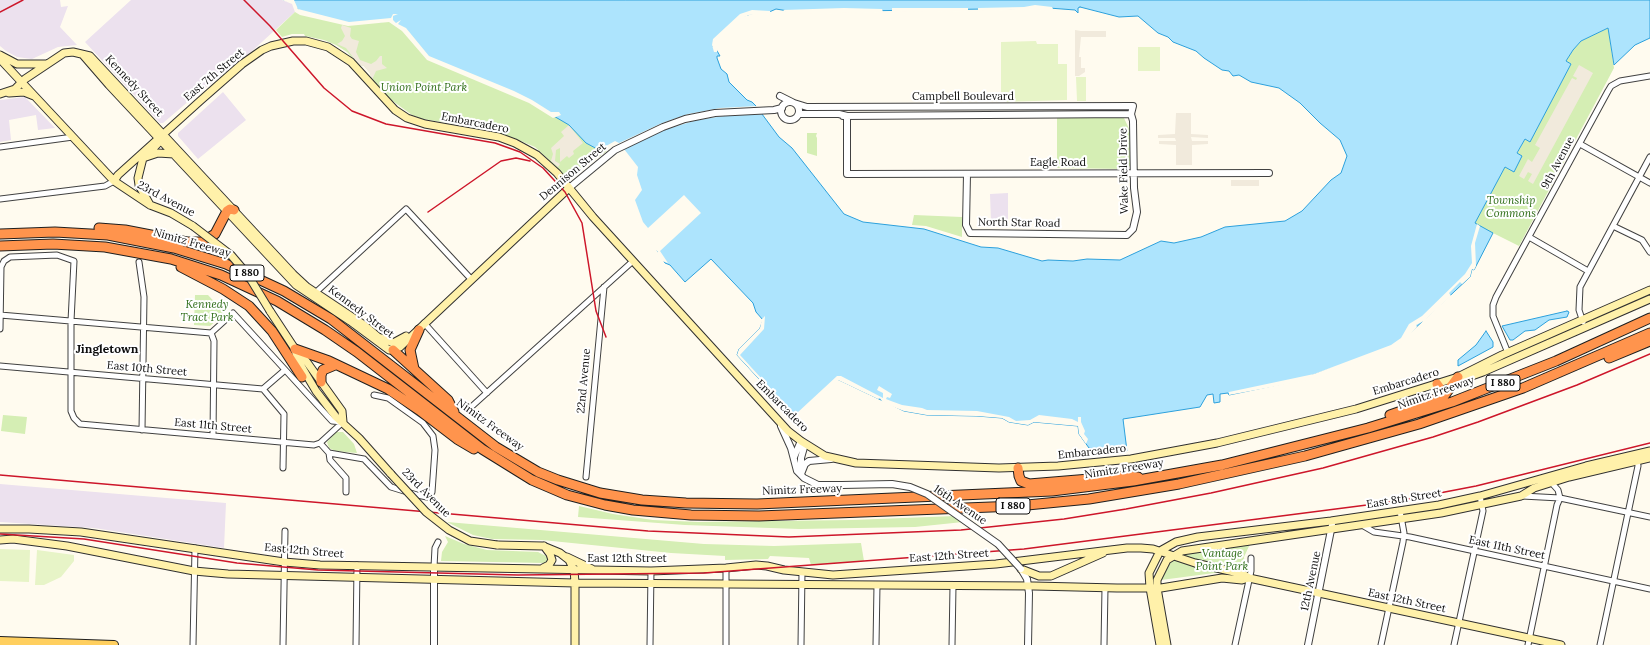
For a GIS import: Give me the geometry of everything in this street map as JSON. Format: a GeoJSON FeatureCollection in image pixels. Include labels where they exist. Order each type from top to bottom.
{"type":"FeatureCollection","features":[{"type":"Feature","properties":{"kind":"highway"},"geometry":{"type":"LineString","coordinates":[[26,232],[70,226],[125,230],[194,243],[208,239],[215,234],[230,210]]}},
{"type":"Feature","properties":{"kind":"highway","name":"Nimitz Freeway"},"geometry":{"type":"LineString","coordinates":[[0,234],[26,232],[82,233],[136,239],[199,255],[245,272],[300,300],[331,319],[496,446],[538,472],[588,490],[621,498],[649,501],[730,504],[1016,494],[1087,488],[1229,463],[1368,428],[1452,402],[1514,378],[1650,318]]}},
{"type":"Feature","properties":{"kind":"highway"},"geometry":{"type":"LineString","coordinates":[[0,252],[40,244]]}},
{"type":"Feature","properties":{"kind":"highway","name":"Nimitz Freeway"},"geometry":{"type":"LineString","coordinates":[[0,246],[40,244],[105,247],[171,259],[221,275],[258,291],[293,310],[357,352],[498,460],[532,480],[576,498],[614,507],[662,513],[759,516],[1053,503],[1179,484],[1299,458],[1419,424],[1523,388],[1650,333]]}},
{"type":"Feature","properties":{"kind":"highway"},"geometry":{"type":"LineString","coordinates":[[146,254],[195,273],[237,297],[249,306],[272,331],[302,377]]}},
{"type":"Feature","properties":{"kind":"highway"},"geometry":{"type":"LineString","coordinates":[[414,368],[410,350],[421,326]]}},
{"type":"Feature","properties":{"kind":"highway"},"geometry":{"type":"LineString","coordinates":[[1523,388],[1567,374],[1650,341]]}},
{"type":"Feature","properties":{"kind":"highway"},"geometry":{"type":"LineString","coordinates":[[295,349],[388,389],[457,439],[498,460]]}},
{"type":"Feature","properties":{"kind":"highway"},"geometry":{"type":"LineString","coordinates":[[393,350],[448,400],[455,414]]}},
{"type":"Feature","properties":{"kind":"highway"},"geometry":{"type":"LineString","coordinates":[[322,382],[321,375],[323,370],[335,365]]}},
{"type":"Feature","properties":{"kind":"highway"},"geometry":{"type":"LineString","coordinates":[[1368,428],[1389,415],[1438,399],[1450,391],[1458,377]]}},
{"type":"Feature","properties":{"kind":"highway"},"geometry":{"type":"LineString","coordinates":[[1437,384],[1442,391],[1438,399]]}},
{"type":"Feature","properties":{"kind":"highway"},"geometry":{"type":"LineString","coordinates":[[1018,468],[1021,481],[1028,484],[1126,476],[1145,478]]}},
{"type":"Feature","properties":{"kind":"main road","name":"Embarcadero"},"geometry":{"type":"LineString","coordinates":[[284,42],[306,41],[328,47],[351,62],[395,110],[407,118],[425,124],[488,134],[516,143],[546,162],[633,261],[779,421],[803,443],[826,456],[856,463],[1018,468],[1105,462],[1202,446],[1312,420],[1437,384],[1458,377],[1508,353],[1583,323],[1650,299]]}},
{"type":"Feature","properties":{"kind":"main road","name":"East 7th Street"},"geometry":{"type":"LineString","coordinates":[[114,181],[118,175],[242,64],[262,50],[284,42]]}},
{"type":"Feature","properties":{"kind":"main road","name":"Kennedy Street"},"geometry":{"type":"LineString","coordinates":[[4,94],[15,89],[22,81],[64,53],[73,52],[83,55],[230,210],[296,285],[314,294],[378,336],[393,350]]}},
{"type":"Feature","properties":{"kind":"main road"},"geometry":{"type":"LineString","coordinates":[[0,55],[17,64],[46,64]]}},
{"type":"Feature","properties":{"kind":"main road","name":"23rd Avenue"},"geometry":{"type":"LineString","coordinates":[[0,59],[114,181],[150,205],[203,232],[231,255],[248,275],[295,349],[304,358],[342,411],[343,422]]}},
{"type":"Feature","properties":{"kind":"main road"},"geometry":{"type":"LineString","coordinates":[[36,97],[32,84],[37,71]]}},
{"type":"Feature","properties":{"kind":"main road"},"geometry":{"type":"LineString","coordinates":[[4,94],[24,92],[36,97]]}},
{"type":"Feature","properties":{"kind":"main road","name":"East 7th Street"},"geometry":{"type":"LineString","coordinates":[[114,181],[121,178],[143,158],[161,138]]}},
{"type":"Feature","properties":{"kind":"main road","name":"Kennedy Street"},"geometry":{"type":"LineString","coordinates":[[161,138],[174,154],[230,210]]}},
{"type":"Feature","properties":{"kind":"main road"},"geometry":{"type":"LineString","coordinates":[[150,205],[139,185],[138,178],[143,158],[158,153],[174,154]]}},
{"type":"Feature","properties":{"kind":"main road","name":"Dennison Street"},"geometry":{"type":"LineString","coordinates":[[393,350],[400,347],[569,188]]}},
{"type":"Feature","properties":{"kind":"main road","name":"Embarcadero"},"geometry":{"type":"LineString","coordinates":[[1458,377],[1469,377],[1482,372],[1650,290]]}},
{"type":"Feature","properties":{"kind":"main road","name":"Kennedy Street"},"geometry":{"type":"LineString","coordinates":[[314,294],[385,349],[393,350]]}},
{"type":"Feature","properties":{"kind":"main road","name":"Dennison Street"},"geometry":{"type":"LineString","coordinates":[[378,336],[393,343],[398,342],[421,326]]}},
{"type":"Feature","properties":{"kind":"main road","name":"23rd Avenue"},"geometry":{"type":"LineString","coordinates":[[295,349],[297,358],[307,374],[310,384],[336,417],[343,422],[426,512],[449,530],[470,541],[497,545],[544,546],[594,570]]}},
{"type":"Feature","properties":{"kind":"main road"},"geometry":{"type":"LineString","coordinates":[[302,377],[310,384]]}},
{"type":"Feature","properties":{"kind":"main road","name":"East 8th Street"},"geometry":{"type":"LineString","coordinates":[[1173,556],[1182,551],[1198,548],[1401,520],[1521,496],[1552,482],[1637,457],[1650,451]]}},
{"type":"Feature","properties":{"kind":"main road","name":"East 8th Street"},"geometry":{"type":"LineString","coordinates":[[1160,552],[1176,542],[1198,537],[1400,511],[1480,496],[1544,478],[1637,457],[1650,458]]}},
{"type":"Feature","properties":{"kind":"main road","name":"East 12th Street"},"geometry":{"type":"LineString","coordinates":[[0,529],[29,528],[82,532],[284,562],[434,567],[650,571],[767,566],[832,575],[996,564],[1135,547],[1160,552],[1195,563],[1243,574],[1249,578],[1459,623],[1528,642],[1561,645]]}},
{"type":"Feature","properties":{"kind":"main road","name":"East 12th Street"},"geometry":{"type":"LineString","coordinates":[[0,540],[67,546],[194,571],[228,574],[284,574],[357,578],[575,583],[726,583],[1153,588],[1222,578],[1242,580],[1249,578]]}},
{"type":"Feature","properties":{"kind":"main road"},"geometry":{"type":"LineString","coordinates":[[541,569],[549,565],[552,560],[550,554],[544,546]]}},
{"type":"Feature","properties":{"kind":"main road"},"geometry":{"type":"LineString","coordinates":[[1195,563],[1193,554],[1198,548]]}},
{"type":"Feature","properties":{"kind":"main road"},"geometry":{"type":"LineString","coordinates":[[1023,571],[1044,577],[1051,576],[1112,549]]}},
{"type":"Feature","properties":{"kind":"main road"},"geometry":{"type":"LineString","coordinates":[[1160,552],[1149,573],[1167,645]]}},
{"type":"Feature","properties":{"kind":"main road"},"geometry":{"type":"LineString","coordinates":[[565,556],[574,570],[574,645]]}},
{"type":"Feature","properties":{"kind":"main road"},"geometry":{"type":"LineString","coordinates":[[1160,645],[1153,588],[1167,560],[1173,556]]}},
{"type":"Feature","properties":{"kind":"main road"},"geometry":{"type":"LineString","coordinates":[[0,641],[63,642],[70,645],[114,645]]}},
{"type":"Feature","properties":{"kind":"street","name":"9th Avenue"},"geometry":{"type":"LineString","coordinates":[[1508,353],[1494,320],[1493,305],[1611,86],[1620,81],[1650,76]]}},
{"type":"Feature","properties":{"kind":"street"},"geometry":{"type":"LineString","coordinates":[[774,110],[783,116],[790,120],[798,116],[798,106],[794,102],[786,103],[782,107],[783,116]]}},
{"type":"Feature","properties":{"kind":"street","name":"Campbell Boulevard"},"geometry":{"type":"LineString","coordinates":[[794,102],[807,107],[1134,106]]}},
{"type":"Feature","properties":{"kind":"street","name":"Wake Field Drive"},"geometry":{"type":"LineString","coordinates":[[1127,234],[1133,229],[1137,212],[1133,173],[1133,121],[1131,114],[1134,106]]}},
{"type":"Feature","properties":{"kind":"street","name":"Dennison Street"},"geometry":{"type":"LineString","coordinates":[[569,188],[603,158],[641,136],[685,120],[731,111],[774,110],[782,107]]}},
{"type":"Feature","properties":{"kind":"street","name":"Campbell Boulevard"},"geometry":{"type":"LineString","coordinates":[[798,116],[1131,114]]}},
{"type":"Feature","properties":{"kind":"street","name":"Eagle Road"},"geometry":{"type":"LineString","coordinates":[[847,116],[847,174],[1269,173]]}},
{"type":"Feature","properties":{"kind":"street"},"geometry":{"type":"LineString","coordinates":[[0,147],[73,137]]}},
{"type":"Feature","properties":{"kind":"street"},"geometry":{"type":"LineString","coordinates":[[1580,144],[1650,183]]}},
{"type":"Feature","properties":{"kind":"street"},"geometry":{"type":"LineString","coordinates":[[1583,323],[1578,297],[1580,287],[1650,157]]}},
{"type":"Feature","properties":{"kind":"street","name":"North Star Road"},"geometry":{"type":"LineString","coordinates":[[967,174],[966,225],[970,232],[1127,234]]}},
{"type":"Feature","properties":{"kind":"street","name":"East 7th Street"},"geometry":{"type":"LineString","coordinates":[[0,199],[105,186],[114,181]]}},
{"type":"Feature","properties":{"kind":"street"},"geometry":{"type":"LineString","coordinates":[[314,294],[406,209],[471,279]]}},
{"type":"Feature","properties":{"kind":"street"},"geometry":{"type":"LineString","coordinates":[[1612,226],[1642,240],[1650,252]]}},
{"type":"Feature","properties":{"kind":"street"},"geometry":{"type":"LineString","coordinates":[[1529,237],[1588,271]]}},
{"type":"Feature","properties":{"kind":"street"},"geometry":{"type":"LineString","coordinates":[[0,329],[1,267],[4,261],[10,257],[57,255],[74,260],[71,320],[72,372]]}},
{"type":"Feature","properties":{"kind":"street"},"geometry":{"type":"LineString","coordinates":[[470,408],[633,261]]}},
{"type":"Feature","properties":{"kind":"street"},"geometry":{"type":"LineString","coordinates":[[139,262],[144,297],[142,430]]}},
{"type":"Feature","properties":{"kind":"street","name":"22nd Avenue"},"geometry":{"type":"LineString","coordinates":[[586,477],[604,287]]}},
{"type":"Feature","properties":{"kind":"street","name":"23rd Avenue"},"geometry":{"type":"LineString","coordinates":[[211,333],[233,313],[332,421],[343,422]]}},
{"type":"Feature","properties":{"kind":"street"},"geometry":{"type":"LineString","coordinates":[[0,315],[211,333],[214,341],[213,436]]}},
{"type":"Feature","properties":{"kind":"street"},"geometry":{"type":"LineString","coordinates":[[421,326],[487,393]]}},
{"type":"Feature","properties":{"kind":"street","name":"East 10th Street"},"geometry":{"type":"LineString","coordinates":[[0,366],[263,389]]}},
{"type":"Feature","properties":{"kind":"street"},"geometry":{"type":"LineString","coordinates":[[283,468],[284,414],[263,389],[284,370]]}},
{"type":"Feature","properties":{"kind":"street","name":"East 11th Street"},"geometry":{"type":"LineString","coordinates":[[72,372],[71,411],[75,421],[83,425],[314,445],[320,443]]}},
{"type":"Feature","properties":{"kind":"street"},"geometry":{"type":"LineString","coordinates":[[329,453],[364,460],[391,486],[417,496],[427,497],[430,495],[436,450],[433,436],[423,423],[388,398],[374,395]]}},
{"type":"Feature","properties":{"kind":"street"},"geometry":{"type":"LineString","coordinates":[[779,421],[788,439],[798,471],[801,474]]}},
{"type":"Feature","properties":{"kind":"street"},"geometry":{"type":"LineString","coordinates":[[343,422],[320,443],[329,453],[330,460],[346,478],[346,492]]}},
{"type":"Feature","properties":{"kind":"street"},"geometry":{"type":"LineString","coordinates":[[794,459],[803,443]]}},
{"type":"Feature","properties":{"kind":"street"},"geometry":{"type":"LineString","coordinates":[[801,474],[803,443]]}},
{"type":"Feature","properties":{"kind":"street"},"geometry":{"type":"LineString","coordinates":[[1600,645],[1638,466],[1637,457]]}},
{"type":"Feature","properties":{"kind":"street"},"geometry":{"type":"LineString","coordinates":[[801,474],[805,464],[808,461],[835,459]]}},
{"type":"Feature","properties":{"kind":"street","name":"16th Avenue"},"geometry":{"type":"LineString","coordinates":[[801,474],[807,481],[815,485],[899,485],[927,494],[998,544],[1009,554],[1023,571],[1028,586],[1028,645]]}},
{"type":"Feature","properties":{"kind":"street"},"geometry":{"type":"LineString","coordinates":[[1528,642],[1557,505],[1560,498],[1558,490],[1552,482],[1544,478]]}},
{"type":"Feature","properties":{"kind":"street"},"geometry":{"type":"LineString","coordinates":[[1454,645],[1483,511],[1480,496]]}},
{"type":"Feature","properties":{"kind":"street"},"geometry":{"type":"LineString","coordinates":[[1521,496],[1560,498],[1650,517]]}},
{"type":"Feature","properties":{"kind":"street"},"geometry":{"type":"LineString","coordinates":[[1381,645],[1403,537],[1400,511]]}},
{"type":"Feature","properties":{"kind":"street","name":"12th Avenue"},"geometry":{"type":"LineString","coordinates":[[1308,645],[1332,529],[1331,521]]}},
{"type":"Feature","properties":{"kind":"street","name":"East 11th Street"},"geometry":{"type":"LineString","coordinates":[[1362,525],[1374,532],[1474,551],[1650,588]]}},
{"type":"Feature","properties":{"kind":"street"},"geometry":{"type":"LineString","coordinates":[[283,645],[284,531]]}},
{"type":"Feature","properties":{"kind":"street"},"geometry":{"type":"LineString","coordinates":[[434,645],[434,567],[435,548],[438,542]]}},
{"type":"Feature","properties":{"kind":"street"},"geometry":{"type":"LineString","coordinates":[[193,645],[195,548]]}},
{"type":"Feature","properties":{"kind":"street"},"geometry":{"type":"LineString","coordinates":[[1235,645],[1249,578],[1251,558]]}},
{"type":"Feature","properties":{"kind":"street"},"geometry":{"type":"LineString","coordinates":[[356,645],[357,565]]}},
{"type":"Feature","properties":{"kind":"street"},"geometry":{"type":"LineString","coordinates":[[726,568],[726,645]]}},
{"type":"Feature","properties":{"kind":"street"},"geometry":{"type":"LineString","coordinates":[[650,571],[650,645]]}},
{"type":"Feature","properties":{"kind":"street"},"geometry":{"type":"LineString","coordinates":[[801,645],[802,572]]}},
{"type":"Feature","properties":{"kind":"street"},"geometry":{"type":"LineString","coordinates":[[876,645],[877,585]]}},
{"type":"Feature","properties":{"kind":"street"},"geometry":{"type":"LineString","coordinates":[[952,645],[953,586]]}},
{"type":"Feature","properties":{"kind":"street"},"geometry":{"type":"LineString","coordinates":[[1104,588],[1104,645]]}},
{"type":"Feature","properties":{"kind":"shaded area"},"geometry":{"type":"Polygon","coordinates":[[[0,0],[60,0],[61,7],[68,6],[60,27],[77,45],[58,47],[32,59],[17,57],[6,51],[0,46],[0,0]]]}},
{"type":"Feature","properties":{"kind":"shaded area"},"geometry":{"type":"Polygon","coordinates":[[[131,0],[284,0],[292,2],[296,11],[252,51],[163,123],[160,123],[85,42],[131,0]]]}},
{"type":"Feature","properties":{"kind":"shaded area"},"geometry":{"type":"Polygon","coordinates":[[[342,25],[351,28],[350,36],[352,39],[359,41],[356,52],[360,60],[371,64],[382,56],[382,64],[387,68],[376,71],[372,80],[370,73],[364,66],[359,65],[346,48],[337,44],[342,41],[345,36],[341,28],[342,25]]]}},
{"type":"Feature","properties":{"kind":"shaded area"},"geometry":{"type":"Polygon","coordinates":[[[1075,30],[1106,31],[1106,37],[1081,37],[1079,57],[1081,57],[1081,68],[1085,68],[1085,72],[1079,76],[1075,76],[1075,30]]]}},
{"type":"Feature","properties":{"kind":"shaded area"},"geometry":{"type":"Polygon","coordinates":[[[1579,65],[1593,73],[1533,184],[1528,181],[1532,174],[1528,172],[1524,179],[1519,176],[1528,159],[1532,162],[1540,148],[1535,145],[1572,78],[1576,80],[1577,78],[1573,76],[1579,65]]]}},
{"type":"Feature","properties":{"kind":"shaded area"},"geometry":{"type":"Polygon","coordinates":[[[223,92],[246,120],[198,159],[178,136],[178,133],[223,92]]]}},
{"type":"Feature","properties":{"kind":"shaded area"},"geometry":{"type":"Polygon","coordinates":[[[25,97],[55,128],[38,130],[36,115],[9,120],[11,140],[0,142],[0,100],[25,97]]]}},
{"type":"Feature","properties":{"kind":"shaded area"},"geometry":{"type":"Polygon","coordinates":[[[1176,113],[1191,113],[1191,134],[1208,135],[1208,138],[1191,137],[1192,141],[1208,141],[1208,144],[1192,145],[1192,165],[1176,165],[1176,145],[1159,144],[1159,141],[1176,141],[1175,138],[1158,138],[1158,135],[1175,134],[1176,113]]]}},
{"type":"Feature","properties":{"kind":"shaded area"},"geometry":{"type":"Polygon","coordinates":[[[569,125],[583,143],[573,151],[574,154],[569,158],[567,156],[560,162],[560,148],[556,150],[555,161],[560,164],[558,167],[551,161],[553,154],[551,148],[564,136],[561,132],[569,125]]]}},
{"type":"Feature","properties":{"kind":"shaded area"},"geometry":{"type":"Polygon","coordinates":[[[1231,180],[1259,180],[1259,186],[1231,186],[1231,180]]]}},
{"type":"Feature","properties":{"kind":"shaded area"},"geometry":{"type":"Polygon","coordinates":[[[1008,193],[1008,222],[991,222],[990,194],[1008,193]]]}},
{"type":"Feature","properties":{"kind":"shaded area"},"geometry":{"type":"Polygon","coordinates":[[[0,484],[226,503],[224,548],[94,528],[0,522],[0,484]]]}},
{"type":"Feature","properties":{"kind":"green space","name":"Union Point Park"},"geometry":{"type":"Polygon","coordinates":[[[296,11],[390,21],[560,110],[607,151],[572,176],[565,177],[535,147],[516,139],[488,129],[422,119],[412,115],[390,99],[372,80],[370,73],[364,66],[359,65],[347,52],[336,45],[324,40],[305,36],[304,34],[292,34],[282,37],[276,30],[296,11]]]}},
{"type":"Feature","properties":{"kind":"green space","name":"Township Commons"},"geometry":{"type":"Polygon","coordinates":[[[1608,28],[1614,68],[1519,246],[1493,233],[1475,268],[1474,223],[1505,167],[1514,171],[1517,154],[1525,139],[1530,141],[1571,64],[1566,61],[1573,50],[1581,41],[1608,28]]]}},
{"type":"Feature","properties":{"kind":"green space"},"geometry":{"type":"Polygon","coordinates":[[[1036,41],[1037,44],[1058,44],[1058,64],[1067,64],[1067,100],[1001,102],[1001,42],[1036,41]]]}},
{"type":"Feature","properties":{"kind":"green space"},"geometry":{"type":"Polygon","coordinates":[[[1138,47],[1160,47],[1160,71],[1138,71],[1138,47]]]}},
{"type":"Feature","properties":{"kind":"green space"},"geometry":{"type":"Polygon","coordinates":[[[1076,77],[1086,77],[1086,101],[1077,101],[1076,77]]]}},
{"type":"Feature","properties":{"kind":"green space"},"geometry":{"type":"Polygon","coordinates":[[[1057,118],[1124,118],[1131,133],[1130,166],[1126,169],[1057,168],[1057,118]]]}},
{"type":"Feature","properties":{"kind":"green space"},"geometry":{"type":"Polygon","coordinates":[[[807,133],[817,133],[817,156],[807,153],[807,133]]]}},
{"type":"Feature","properties":{"kind":"green space"},"geometry":{"type":"Polygon","coordinates":[[[914,215],[962,217],[962,237],[926,226],[912,225],[914,215]]]}},
{"type":"Feature","properties":{"kind":"green space","name":"Kennedy Tract Park"},"geometry":{"type":"Polygon","coordinates":[[[195,295],[208,295],[225,313],[210,326],[194,325],[195,295]]]}},
{"type":"Feature","properties":{"kind":"green space"},"geometry":{"type":"Polygon","coordinates":[[[3,415],[27,417],[25,434],[1,431],[3,415]]]}},
{"type":"Feature","properties":{"kind":"green space"},"geometry":{"type":"Polygon","coordinates":[[[336,432],[343,432],[354,444],[357,453],[335,451],[329,448],[327,442],[336,432]]]}},
{"type":"Feature","properties":{"kind":"green space"},"geometry":{"type":"Polygon","coordinates":[[[579,506],[613,514],[653,520],[698,522],[852,520],[955,516],[963,522],[915,527],[799,529],[685,525],[578,517],[579,506]]]}},
{"type":"Feature","properties":{"kind":"green space"},"geometry":{"type":"Polygon","coordinates":[[[447,522],[704,544],[774,546],[861,543],[864,561],[811,565],[809,558],[770,556],[768,559],[725,560],[725,556],[671,553],[542,540],[492,539],[473,535],[447,522]]]}},
{"type":"Feature","properties":{"kind":"green space"},"geometry":{"type":"Polygon","coordinates":[[[445,536],[464,544],[487,550],[538,552],[549,559],[545,563],[441,561],[442,552],[448,542],[445,536]]]}},
{"type":"Feature","properties":{"kind":"green space","name":"Vantage Point Park"},"geometry":{"type":"Polygon","coordinates":[[[1250,544],[1244,557],[1245,569],[1161,580],[1171,562],[1184,554],[1250,544]]]}},
{"type":"Feature","properties":{"kind":"green space"},"geometry":{"type":"Polygon","coordinates":[[[0,549],[30,550],[29,582],[0,581],[0,549]]]}},
{"type":"Feature","properties":{"kind":"green space"},"geometry":{"type":"Polygon","coordinates":[[[37,550],[74,555],[74,561],[61,577],[44,585],[35,585],[37,550]]]}},
{"type":"Feature","properties":{"kind":"water"},"geometry":{"type":"Polygon","coordinates":[[[284,0],[1650,0],[1650,38],[1635,45],[1614,65],[1608,28],[1581,41],[1573,50],[1566,61],[1571,64],[1530,142],[1525,139],[1517,153],[1522,156],[1514,172],[1505,167],[1475,223],[1493,233],[1474,270],[1472,269],[1470,277],[1396,346],[1296,381],[1229,395],[1228,393],[1220,394],[1220,402],[1214,403],[1213,394],[1207,395],[1200,407],[1123,419],[1127,451],[1115,453],[1089,448],[1079,434],[1078,426],[1034,422],[1028,425],[1009,422],[1002,418],[927,415],[904,411],[837,379],[793,416],[737,355],[739,349],[760,328],[763,320],[756,312],[753,303],[711,259],[685,282],[670,265],[665,263],[640,223],[632,200],[639,191],[634,166],[620,150],[610,146],[599,150],[586,143],[569,125],[530,102],[428,59],[403,30],[390,21],[348,24],[302,14],[292,2],[284,0]],[[1080,7],[1078,8],[1078,13],[1075,10],[1049,8],[794,12],[776,9],[767,13],[758,12],[737,18],[714,41],[713,47],[720,56],[717,56],[717,58],[721,69],[727,74],[729,82],[747,100],[756,106],[779,137],[792,148],[844,214],[863,222],[924,229],[981,247],[998,248],[1042,261],[1073,261],[1087,259],[1120,260],[1161,241],[1174,243],[1201,237],[1225,227],[1285,221],[1302,211],[1331,180],[1341,173],[1347,156],[1340,140],[1300,103],[1279,88],[1251,82],[1239,75],[1233,76],[1229,71],[1222,70],[1196,51],[1173,42],[1168,37],[1158,33],[1138,16],[1119,17],[1080,7]]]}},
{"type":"Feature","properties":{"kind":"water"},"geometry":{"type":"Polygon","coordinates":[[[1567,311],[1569,312],[1567,317],[1549,320],[1535,330],[1525,331],[1513,340],[1510,340],[1502,326],[1567,311]]]}},
{"type":"Feature","properties":{"kind":"water"},"geometry":{"type":"Polygon","coordinates":[[[1486,331],[1493,342],[1493,347],[1458,366],[1458,360],[1476,345],[1486,331]]]}},
{"type":"Feature","properties":{"kind":"pier"},"geometry":{"type":"Polygon","coordinates":[[[282,0],[294,0],[298,9],[349,22],[391,18],[393,14],[398,14],[393,16],[393,20],[396,23],[401,20],[398,24],[406,28],[429,56],[514,91],[551,112],[559,112],[561,115],[553,118],[529,103],[427,60],[402,31],[389,22],[348,26],[300,15],[295,12],[292,4],[282,0]]]}},
{"type":"Feature","properties":{"kind":"pier"},"geometry":{"type":"Polygon","coordinates":[[[1035,5],[1052,7],[1053,9],[1051,12],[1034,9],[978,11],[978,8],[1024,7],[1035,5]]]}},
{"type":"Feature","properties":{"kind":"pier"},"geometry":{"type":"Polygon","coordinates":[[[844,8],[882,9],[883,12],[793,14],[787,13],[783,10],[844,8]]]}},
{"type":"Feature","properties":{"kind":"pier"},"geometry":{"type":"Polygon","coordinates":[[[892,8],[968,8],[968,11],[892,12],[892,8]]]}},
{"type":"Feature","properties":{"kind":"pier"},"geometry":{"type":"Polygon","coordinates":[[[752,10],[770,11],[771,14],[749,15],[738,20],[716,42],[715,46],[718,49],[717,52],[714,52],[712,45],[713,39],[740,14],[752,10]]]}},
{"type":"Feature","properties":{"kind":"pier"},"geometry":{"type":"Polygon","coordinates":[[[758,106],[764,114],[724,116],[697,120],[661,131],[624,149],[638,167],[637,175],[642,190],[635,200],[643,222],[648,228],[684,195],[701,213],[660,251],[668,263],[662,261],[657,254],[658,252],[652,246],[638,222],[630,200],[637,191],[632,167],[620,152],[610,148],[606,150],[606,146],[615,141],[619,143],[662,123],[688,114],[720,108],[758,106]]]}},
{"type":"Feature","properties":{"kind":"pier"},"geometry":{"type":"Polygon","coordinates":[[[1477,224],[1480,226],[1475,243],[1476,266],[1474,270],[1472,269],[1470,277],[1462,284],[1460,282],[1449,293],[1451,296],[1424,321],[1416,325],[1417,327],[1403,341],[1404,343],[1387,354],[1372,357],[1350,366],[1340,367],[1321,378],[1229,395],[1229,392],[1314,374],[1391,345],[1401,338],[1409,324],[1422,316],[1465,274],[1472,263],[1471,246],[1477,224]]]}},
{"type":"Feature","properties":{"kind":"pier"},"geometry":{"type":"Polygon","coordinates":[[[765,316],[764,329],[740,355],[794,414],[797,413],[837,376],[841,376],[883,398],[883,393],[877,390],[879,386],[892,394],[890,398],[887,397],[886,399],[902,405],[927,410],[977,411],[1009,417],[1016,421],[1030,420],[1039,415],[1072,419],[1078,422],[1078,417],[1081,417],[1081,422],[1085,431],[1084,434],[1088,439],[1086,444],[1079,434],[1078,426],[1034,422],[1028,425],[1009,422],[1002,418],[927,415],[904,411],[883,403],[880,398],[878,399],[838,380],[802,414],[793,416],[737,355],[739,349],[760,328],[762,319],[765,316]]]}},
{"type":"Feature","properties":{"kind":"railway"},"geometry":{"type":"LineString","coordinates":[[0,12],[23,0]]}},
{"type":"Feature","properties":{"kind":"railway"},"geometry":{"type":"LineString","coordinates":[[244,0],[270,26],[324,88],[352,111],[386,124],[495,143],[520,152],[543,168],[565,192],[582,223],[596,311],[606,337]]}},
{"type":"Feature","properties":{"kind":"railway"},"geometry":{"type":"LineString","coordinates":[[428,212],[501,161],[516,158],[530,161]]}},
{"type":"Feature","properties":{"kind":"railway"},"geometry":{"type":"LineString","coordinates":[[0,475],[648,531],[789,537],[961,530],[1064,519],[1126,509],[1211,493],[1323,468],[1433,437],[1478,422],[1577,385],[1650,354]]}},
{"type":"Feature","properties":{"kind":"railway"},"geometry":{"type":"LineString","coordinates":[[0,534],[84,539],[237,563],[318,570],[518,575],[704,573],[1024,549],[1398,501],[1476,486],[1650,443]]}},
{"type":"Feature","properties":{"kind":"district","name":"Jingletown"},"geometry":{"type":"Point","coordinates":[107,350]}}]}
